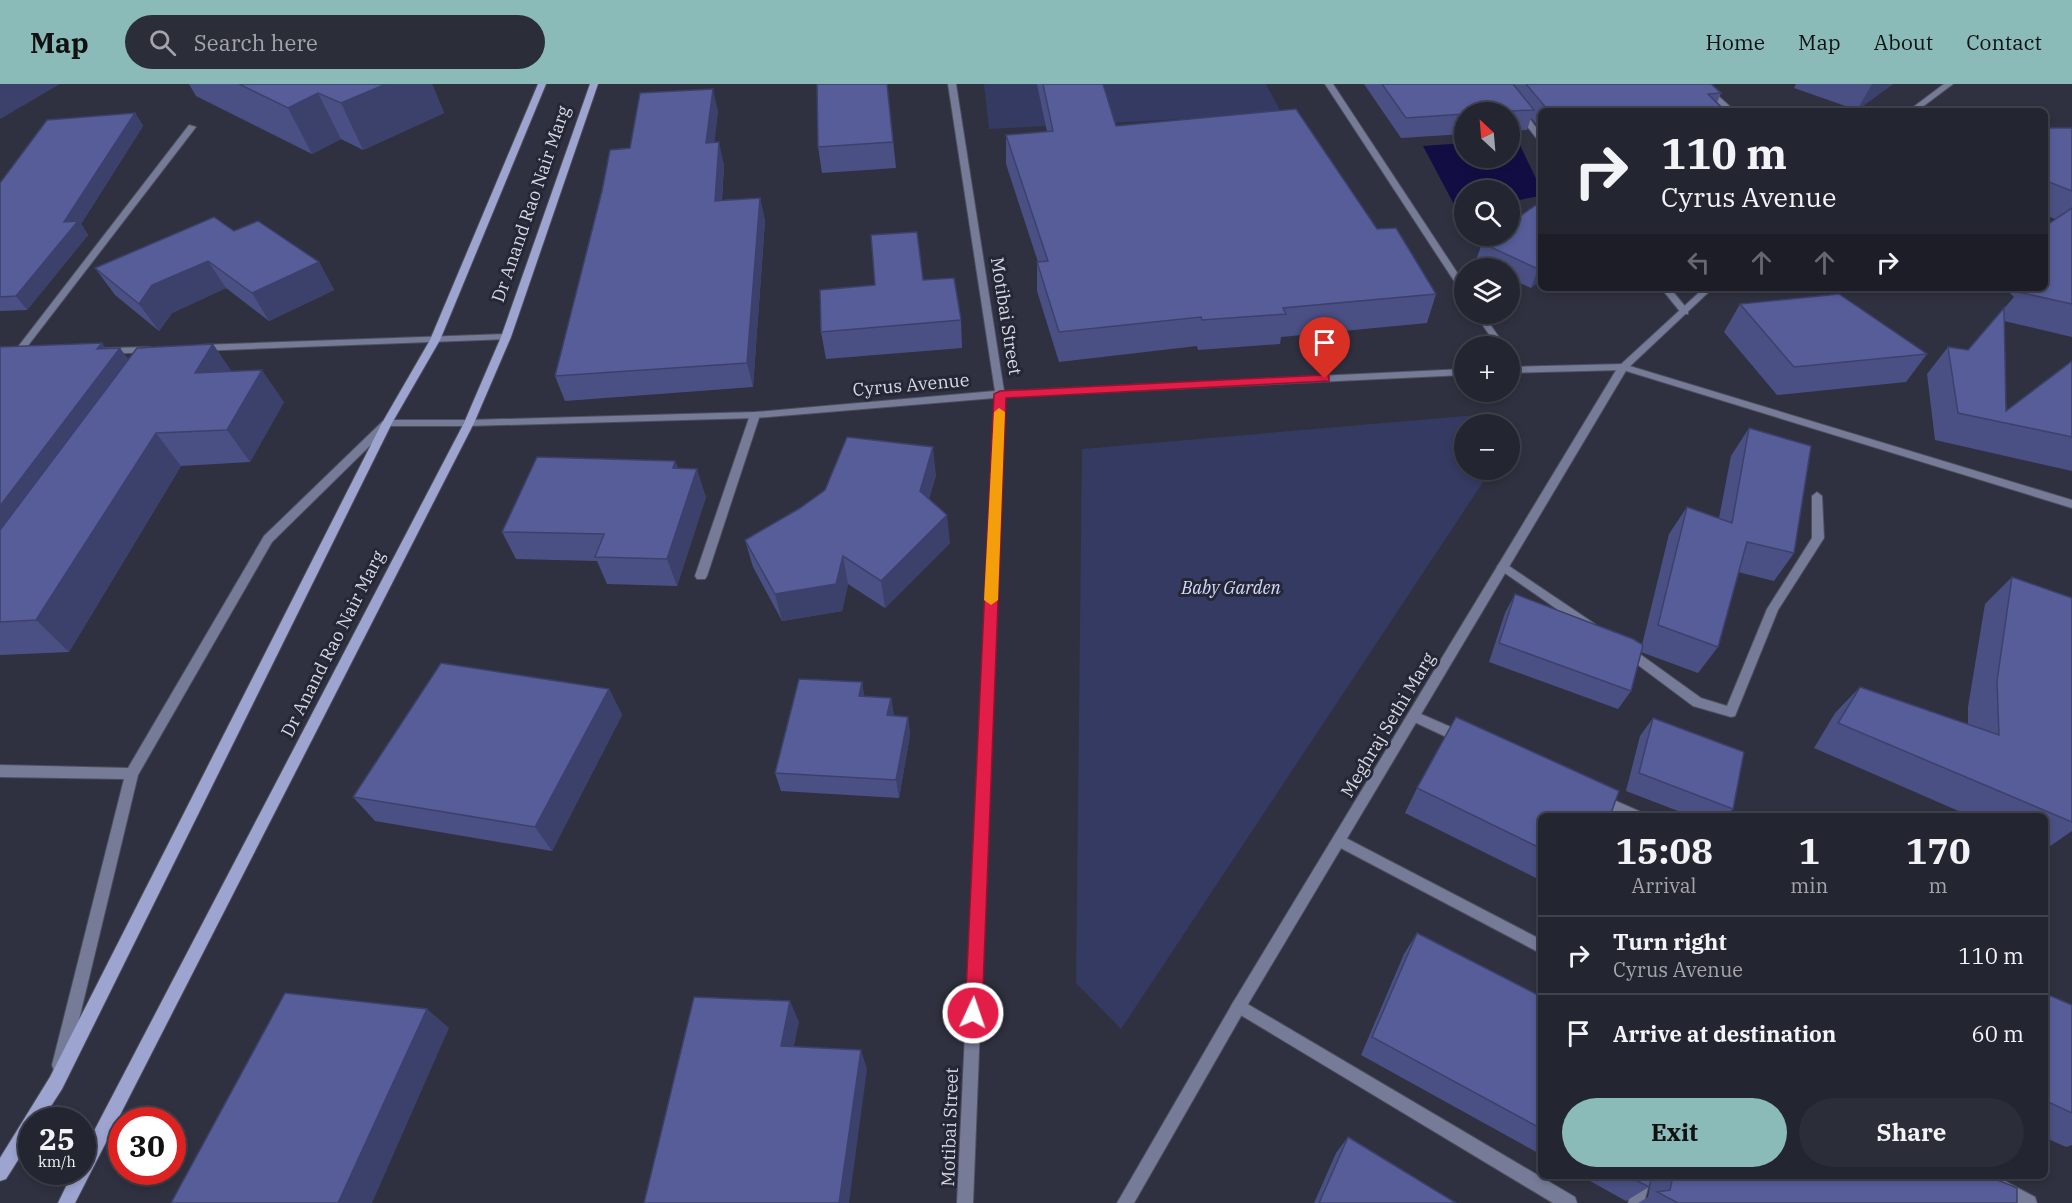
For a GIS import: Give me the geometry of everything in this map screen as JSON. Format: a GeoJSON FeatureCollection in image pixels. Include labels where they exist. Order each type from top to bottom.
{"type":"FeatureCollection","features":[{"type":"Feature","properties":{"kind":"main road","name":"Dr Anand Rao Nair Marg"},"geometry":{"type":"LineString","coordinates":[[41,1107],[56,1083],[387,423],[435,340],[542,84]]}},
{"type":"Feature","properties":{"kind":"main road","name":"Dr Anand Rao Nair Marg"},"geometry":{"type":"LineString","coordinates":[[66,1203],[469,423],[506,337],[594,84]]}},
{"type":"Feature","properties":{"kind":"main road","name":"Dr Anand Rao Nair Marg"},"geometry":{"type":"LineString","coordinates":[[0,1173],[18,1144]]}},
{"type":"Feature","properties":{"kind":"street","name":"Motibai Street"},"geometry":{"type":"LineString","coordinates":[[952,84],[1000,394],[965,1203]]}},
{"type":"Feature","properties":{"kind":"street"},"geometry":{"type":"LineString","coordinates":[[1329,84],[1454,275]]}},
{"type":"Feature","properties":{"kind":"street"},"geometry":{"type":"LineString","coordinates":[[1701,84],[1728,108]]}},
{"type":"Feature","properties":{"kind":"street"},"geometry":{"type":"LineString","coordinates":[[1916,108],[1949,84]]}},
{"type":"Feature","properties":{"kind":"street"},"geometry":{"type":"LineString","coordinates":[[1520,113],[1538,135]]}},
{"type":"Feature","properties":{"kind":"street"},"geometry":{"type":"LineString","coordinates":[[28,354],[13,354],[192,127]]}},
{"type":"Feature","properties":{"kind":"street"},"geometry":{"type":"LineString","coordinates":[[1668,291],[1685,312]]}},
{"type":"Feature","properties":{"kind":"street","name":"Meghraj Sethi Marg"},"geometry":{"type":"LineString","coordinates":[[1125,1203],[1239,1006],[1623,367],[1706,291]]}},
{"type":"Feature","properties":{"kind":"street"},"geometry":{"type":"LineString","coordinates":[[187,348],[506,337]]}},
{"type":"Feature","properties":{"kind":"street"},"geometry":{"type":"LineString","coordinates":[[96,351],[164,349]]}},
{"type":"Feature","properties":{"kind":"street"},"geometry":{"type":"LineString","coordinates":[[1520,369],[1623,367],[2072,504]]}},
{"type":"Feature","properties":{"kind":"street","name":"Cyrus Avenue"},"geometry":{"type":"LineString","coordinates":[[387,423],[755,415],[1000,394],[1454,372]]}},
{"type":"Feature","properties":{"kind":"street"},"geometry":{"type":"LineString","coordinates":[[701,576],[755,415]]}},
{"type":"Feature","properties":{"kind":"street"},"geometry":{"type":"LineString","coordinates":[[56,1083],[132,774],[268,539],[387,423]]}},
{"type":"Feature","properties":{"kind":"street"},"geometry":{"type":"LineString","coordinates":[[1618,645],[1697,702],[1731,712],[1773,609],[1818,538],[1817,496]]}},
{"type":"Feature","properties":{"kind":"street"},"geometry":{"type":"LineString","coordinates":[[1503,566],[1599,632]]}},
{"type":"Feature","properties":{"kind":"street"},"geometry":{"type":"LineString","coordinates":[[1414,716],[1470,741]]}},
{"type":"Feature","properties":{"kind":"street"},"geometry":{"type":"LineString","coordinates":[[0,771],[132,774]]}},
{"type":"Feature","properties":{"kind":"street"},"geometry":{"type":"LineString","coordinates":[[1584,793],[1629,813]]}},
{"type":"Feature","properties":{"kind":"street"},"geometry":{"type":"LineString","coordinates":[[1340,841],[1538,945]]}},
{"type":"Feature","properties":{"kind":"street"},"geometry":{"type":"LineString","coordinates":[[1239,1006],[1569,1203]]}},
{"type":"Feature","properties":{"kind":"street"},"geometry":{"type":"LineString","coordinates":[[1636,1203],[1642,1179]]}},
{"type":"Feature","properties":{"kind":"street"},"geometry":{"type":"LineString","coordinates":[[1984,1179],[2029,1203]]}},
{"type":"Feature","properties":{"kind":"green space"},"geometry":{"type":"Polygon","coordinates":[[[984,84],[1266,84],[1282,114],[989,129],[984,84]]]}},
{"type":"Feature","properties":{"kind":"green space","name":"Baby Garden"},"geometry":{"type":"Polygon","coordinates":[[[1454,417],[1454,480],[1484,480],[1121,1029],[1076,983],[1082,449],[1454,417]]]}},
{"type":"Feature","properties":{"kind":"shaded area"},"geometry":{"type":"Polygon","coordinates":[[[1454,144],[1454,168],[1520,168],[1520,145],[1538,183],[1538,196],[1520,200],[1520,180],[1454,180],[1454,204],[1423,146],[1454,144]]]}},
{"type":"Feature","properties":{"kind":"building"},"geometry":{"type":"Polygon","coordinates":[[[239,84],[386,84],[341,103],[318,93],[288,108],[239,84]]]}},
{"type":"Feature","properties":{"kind":"building"},"geometry":{"type":"Polygon","coordinates":[[[817,84],[887,84],[893,142],[818,147],[817,84]]]}},
{"type":"Feature","properties":{"kind":"building"},"geometry":{"type":"Polygon","coordinates":[[[1043,84],[1103,84],[1116,126],[1296,109],[1377,229],[1396,228],[1436,294],[1283,308],[1286,314],[1202,320],[1201,317],[1059,332],[1037,262],[1048,261],[1006,135],[1053,131],[1043,84]]]}},
{"type":"Feature","properties":{"kind":"building"},"geometry":{"type":"Polygon","coordinates":[[[1382,84],[1513,84],[1534,110],[1520,111],[1520,102],[1454,102],[1454,115],[1406,118],[1382,84]]]}},
{"type":"Feature","properties":{"kind":"building"},"geometry":{"type":"Polygon","coordinates":[[[1526,84],[1711,84],[1721,93],[1708,94],[1722,108],[1574,107],[1546,108],[1526,84]]]}},
{"type":"Feature","properties":{"kind":"building"},"geometry":{"type":"Polygon","coordinates":[[[713,89],[706,143],[719,142],[715,201],[760,198],[747,363],[555,376],[602,191],[610,150],[630,148],[640,93],[713,89]]]}},
{"type":"Feature","properties":{"kind":"building"},"geometry":{"type":"Polygon","coordinates":[[[135,113],[64,222],[78,221],[16,296],[0,297],[0,183],[47,120],[135,113]]]}},
{"type":"Feature","properties":{"kind":"building"},"geometry":{"type":"Polygon","coordinates":[[[2048,128],[2072,128],[2072,191],[2048,182],[2048,128]]]}},
{"type":"Feature","properties":{"kind":"building"},"geometry":{"type":"Polygon","coordinates":[[[1536,205],[1538,206],[1538,269],[1520,261],[1520,258],[1514,258],[1488,246],[1520,246],[1520,216],[1536,205]]]}},
{"type":"Feature","properties":{"kind":"building"},"geometry":{"type":"Polygon","coordinates":[[[2072,208],[2072,304],[2018,292],[2048,291],[2048,224],[2072,208]]]}},
{"type":"Feature","properties":{"kind":"building"},"geometry":{"type":"Polygon","coordinates":[[[214,217],[234,231],[258,221],[319,262],[252,293],[208,261],[152,285],[139,304],[95,268],[214,217]]]}},
{"type":"Feature","properties":{"kind":"building"},"geometry":{"type":"Polygon","coordinates":[[[917,232],[923,280],[954,278],[961,320],[821,332],[820,290],[875,285],[871,235],[917,232]]]}},
{"type":"Feature","properties":{"kind":"building"},"geometry":{"type":"Polygon","coordinates":[[[1839,294],[1927,354],[1794,367],[1740,304],[1839,294]]]}},
{"type":"Feature","properties":{"kind":"building"},"geometry":{"type":"Polygon","coordinates":[[[2004,308],[2006,411],[2072,361],[2072,437],[1958,413],[1948,347],[1968,350],[2004,308]]]}},
{"type":"Feature","properties":{"kind":"building"},"geometry":{"type":"Polygon","coordinates":[[[102,343],[97,349],[120,348],[0,506],[0,347],[102,343]]]}},
{"type":"Feature","properties":{"kind":"building"},"geometry":{"type":"Polygon","coordinates":[[[213,344],[195,373],[262,370],[227,430],[156,433],[36,620],[0,622],[0,530],[137,348],[213,344]]]}},
{"type":"Feature","properties":{"kind":"building"},"geometry":{"type":"Polygon","coordinates":[[[1749,428],[1811,446],[1794,553],[1747,542],[1718,647],[1658,625],[1687,507],[1732,523],[1749,428]]]}},
{"type":"Feature","properties":{"kind":"building"},"geometry":{"type":"Polygon","coordinates":[[[847,437],[933,447],[920,491],[947,515],[881,581],[843,556],[836,584],[775,594],[745,540],[800,508],[825,490],[847,437]]]}},
{"type":"Feature","properties":{"kind":"building"},"geometry":{"type":"Polygon","coordinates":[[[537,457],[675,461],[673,468],[697,469],[667,559],[595,557],[604,534],[502,532],[537,457]]]}},
{"type":"Feature","properties":{"kind":"building"},"geometry":{"type":"Polygon","coordinates":[[[2012,577],[2072,598],[2072,822],[1838,723],[1860,687],[1999,735],[1997,681],[2012,577]]]}},
{"type":"Feature","properties":{"kind":"building"},"geometry":{"type":"Polygon","coordinates":[[[1515,594],[1633,639],[1643,645],[1631,691],[1499,643],[1515,594]]]}},
{"type":"Feature","properties":{"kind":"building"},"geometry":{"type":"Polygon","coordinates":[[[441,663],[609,689],[535,827],[353,797],[441,663]]]}},
{"type":"Feature","properties":{"kind":"building"},"geometry":{"type":"Polygon","coordinates":[[[799,679],[862,682],[859,696],[891,698],[887,715],[908,717],[896,780],[775,773],[799,679]]]}},
{"type":"Feature","properties":{"kind":"building"},"geometry":{"type":"Polygon","coordinates":[[[1456,717],[1619,791],[1611,813],[1538,813],[1538,847],[1417,788],[1456,717]]]}},
{"type":"Feature","properties":{"kind":"building"},"geometry":{"type":"Polygon","coordinates":[[[1653,718],[1744,752],[1733,809],[1639,773],[1653,718]]]}},
{"type":"Feature","properties":{"kind":"building"},"geometry":{"type":"Polygon","coordinates":[[[1417,933],[1538,995],[1538,1127],[1372,1037],[1417,933]]]}},
{"type":"Feature","properties":{"kind":"building"},"geometry":{"type":"Polygon","coordinates":[[[285,993],[427,1009],[338,1203],[171,1203],[181,1185],[186,1185],[186,1175],[285,993]]]}},
{"type":"Feature","properties":{"kind":"building"},"geometry":{"type":"Polygon","coordinates":[[[2048,995],[2072,1005],[2072,1113],[2048,1102],[2048,995]]]}},
{"type":"Feature","properties":{"kind":"building"},"geometry":{"type":"Polygon","coordinates":[[[694,997],[790,1001],[781,1046],[861,1050],[839,1203],[644,1203],[694,997]]]}},
{"type":"Feature","properties":{"kind":"building"},"geometry":{"type":"Polygon","coordinates":[[[1348,1137],[1456,1203],[1319,1203],[1348,1137]]]}},
{"type":"Feature","properties":{"kind":"building"},"geometry":{"type":"Polygon","coordinates":[[[1634,1179],[1651,1179],[1649,1187],[1634,1179]]]}},
{"type":"Feature","properties":{"kind":"building"},"geometry":{"type":"Polygon","coordinates":[[[1672,1179],[1995,1179],[2017,1188],[2017,1203],[1678,1203],[1657,1192],[1670,1190],[1672,1179]]]}},
{"type":"Feature","properties":{"kind":"slow traffic"},"geometry":{"type":"LineString","coordinates":[[991,600],[999,412]]}},
{"type":"Feature","properties":{"kind":"route"},"geometry":{"type":"LineString","coordinates":[[973,1013],[1000,394],[1325,379]]}}]}
